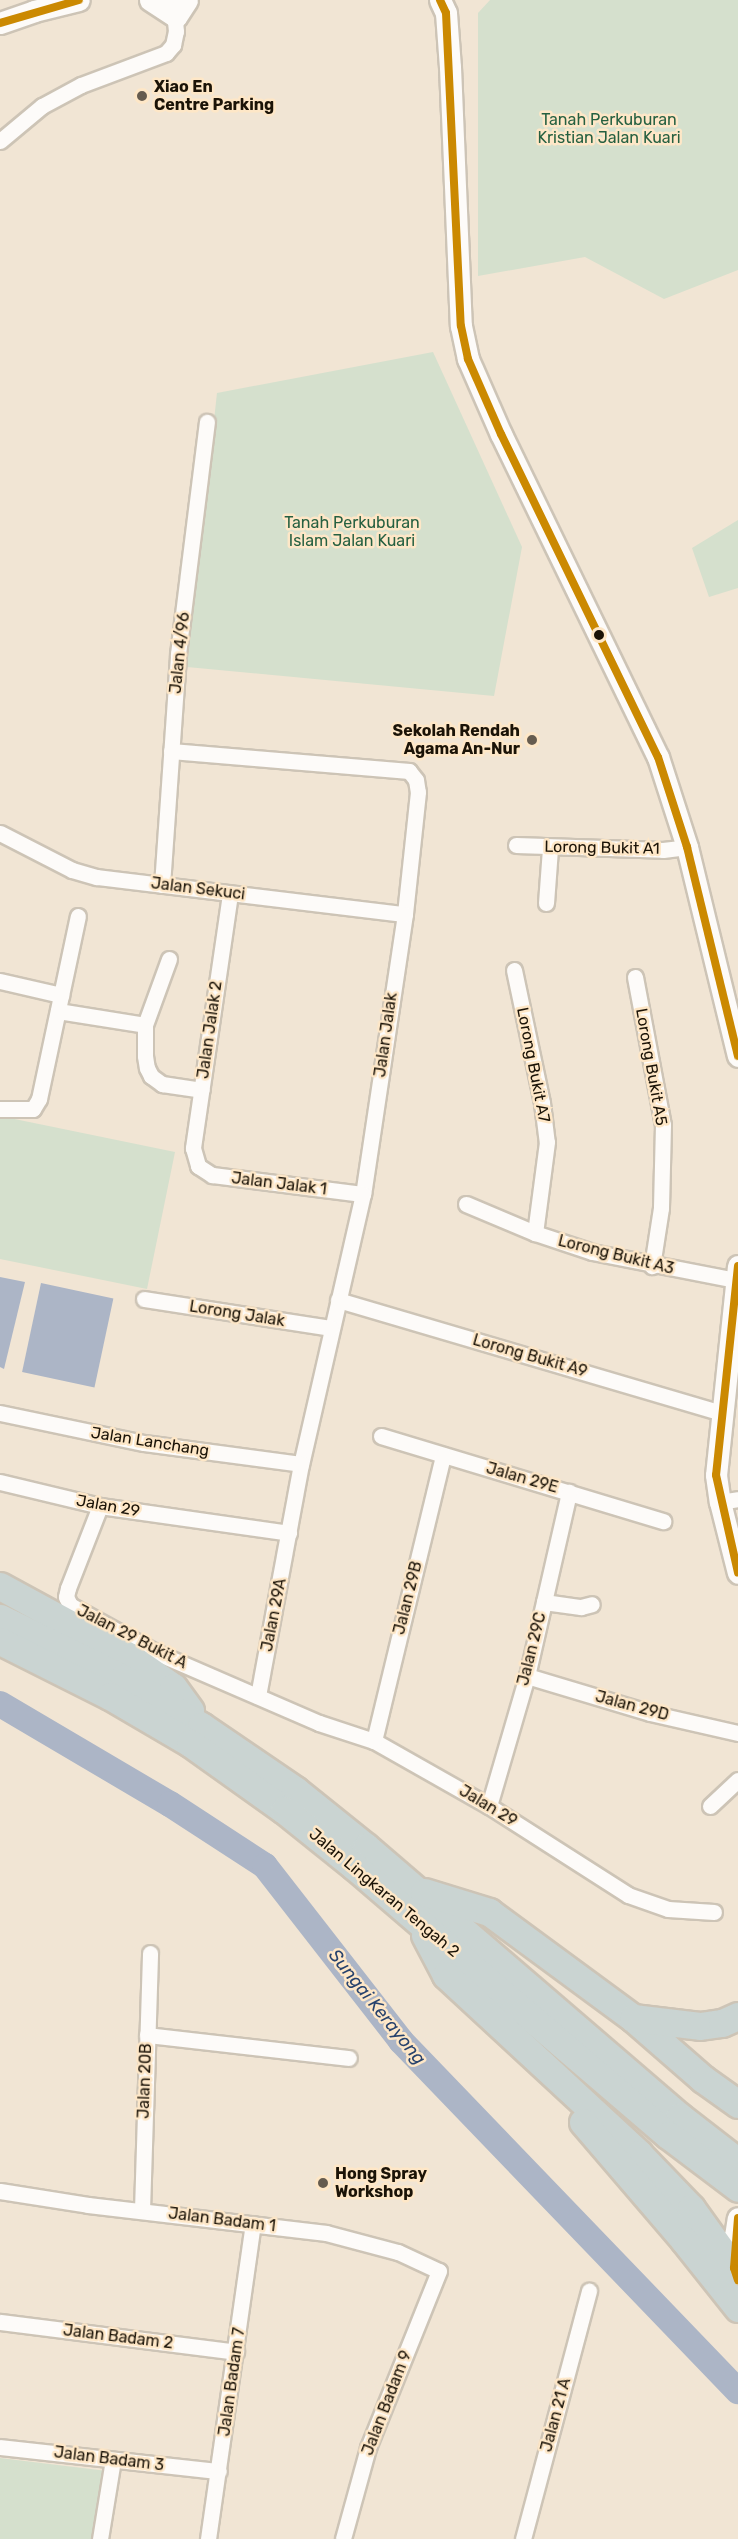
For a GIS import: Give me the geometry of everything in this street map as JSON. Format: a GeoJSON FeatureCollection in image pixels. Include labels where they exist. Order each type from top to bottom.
{"type":"FeatureCollection","features":[{"type":"Feature","properties":{"kind":"highway"},"geometry":{"type":"LineString","coordinates":[[0,1586],[139,1663],[173,1687],[201,1726]]}},
{"type":"Feature","properties":{"kind":"highway","name":"Jalan Lingkaran Tengah 2"},"geometry":{"type":"LineString","coordinates":[[0,1618],[123,1678],[201,1726],[295,1790],[414,1889],[527,2001],[668,2135],[738,2188]]}},
{"type":"Feature","properties":{"kind":"highway","name":"Jalan Lingkaran Tengah 2"},"geometry":{"type":"LineString","coordinates":[[0,1641],[110,1696],[190,1743],[284,1810],[417,1920],[680,2116],[738,2162]]}},
{"type":"Feature","properties":{"kind":"highway"},"geometry":{"type":"LineString","coordinates":[[414,1889],[489,1912],[633,2018],[703,2079],[738,2104]]}},
{"type":"Feature","properties":{"kind":"highway"},"geometry":{"type":"LineString","coordinates":[[417,1920],[446,1975],[639,2154],[691,2208],[736,2274]]}},
{"type":"Feature","properties":{"kind":"highway"},"geometry":{"type":"LineString","coordinates":[[633,2018],[700,2026],[722,2023],[738,2016]]}},
{"type":"Feature","properties":{"kind":"highway"},"geometry":{"type":"LineString","coordinates":[[538,2060],[586,2127],[684,2240],[738,2308]]}},
{"type":"Feature","properties":{"kind":"street"},"geometry":{"type":"LineString","coordinates":[[0,23],[34,10],[79,0]]}},
{"type":"Feature","properties":{"kind":"street"},"geometry":{"type":"LineString","coordinates":[[0,141],[42,106],[90,81],[166,53],[173,45],[179,6],[150,0]]}},
{"type":"Feature","properties":{"kind":"street"},"geometry":{"type":"LineString","coordinates":[[440,0],[446,13],[461,326],[468,359],[501,434],[658,757],[687,847],[738,1056]]}},
{"type":"Feature","properties":{"kind":"street","name":"Jalan 4/96"},"geometry":{"type":"LineString","coordinates":[[162,885],[178,654],[207,422]]}},
{"type":"Feature","properties":{"kind":"street","name":"Jalan Jalak"},"geometry":{"type":"LineString","coordinates":[[171,751],[409,771],[416,780],[418,792],[405,914],[363,1194],[301,1464],[289,1533]]}},
{"type":"Feature","properties":{"kind":"street","name":"Jalan Sekuci"},"geometry":{"type":"LineString","coordinates":[[0,832],[72,870],[97,877],[405,914]]}},
{"type":"Feature","properties":{"kind":"street","name":"Lorong Bukit A1"},"geometry":{"type":"LineString","coordinates":[[516,845],[549,848],[663,850],[687,847]]}},
{"type":"Feature","properties":{"kind":"street"},"geometry":{"type":"LineString","coordinates":[[546,903],[549,848]]}},
{"type":"Feature","properties":{"kind":"street","name":"Jalan Jalak 2"},"geometry":{"type":"LineString","coordinates":[[198,1166],[193,1148],[230,894]]}},
{"type":"Feature","properties":{"kind":"street"},"geometry":{"type":"LineString","coordinates":[[0,1109],[26,1110],[36,1106],[78,916]]}},
{"type":"Feature","properties":{"kind":"street"},"geometry":{"type":"LineString","coordinates":[[169,959],[145,1025],[145,1056],[151,1076],[162,1084],[202,1090]]}},
{"type":"Feature","properties":{"kind":"street","name":"Lorong Bukit A7"},"geometry":{"type":"LineString","coordinates":[[514,970],[542,1103],[547,1142],[535,1233]]}},
{"type":"Feature","properties":{"kind":"street","name":"Lorong Bukit A5"},"geometry":{"type":"LineString","coordinates":[[635,977],[663,1125],[661,1208],[652,1266]]}},
{"type":"Feature","properties":{"kind":"street"},"geometry":{"type":"LineString","coordinates":[[0,981],[59,1003],[145,1025]]}},
{"type":"Feature","properties":{"kind":"street","name":"Jalan Jalak 1"},"geometry":{"type":"LineString","coordinates":[[198,1166],[212,1175],[363,1194]]}},
{"type":"Feature","properties":{"kind":"street","name":"Lorong Bukit A3"},"geometry":{"type":"LineString","coordinates":[[466,1204],[535,1233],[592,1252],[652,1266],[737,1273]]}},
{"type":"Feature","properties":{"kind":"street"},"geometry":{"type":"LineString","coordinates":[[737,1273],[733,1361],[723,1413],[716,1475],[729,1501],[738,1535]]}},
{"type":"Feature","properties":{"kind":"street","name":"Lorong Jalak"},"geometry":{"type":"LineString","coordinates":[[144,1299],[331,1328]]}},
{"type":"Feature","properties":{"kind":"street","name":"Lorong Bukit A9"},"geometry":{"type":"LineString","coordinates":[[338,1300],[723,1413]]}},
{"type":"Feature","properties":{"kind":"street","name":"Jalan Lanchang"},"geometry":{"type":"LineString","coordinates":[[0,1413],[144,1443],[301,1464]]}},
{"type":"Feature","properties":{"kind":"street","name":"Jalan 29E"},"geometry":{"type":"LineString","coordinates":[[381,1436],[663,1521]]}},
{"type":"Feature","properties":{"kind":"street","name":"Jalan 29B"},"geometry":{"type":"LineString","coordinates":[[374,1742],[443,1455]]}},
{"type":"Feature","properties":{"kind":"street","name":"Jalan 29"},"geometry":{"type":"LineString","coordinates":[[0,1482],[100,1506],[289,1533]]}},
{"type":"Feature","properties":{"kind":"street","name":"Jalan 29C"},"geometry":{"type":"LineString","coordinates":[[489,1806],[527,1676],[569,1492]]}},
{"type":"Feature","properties":{"kind":"street"},"geometry":{"type":"LineString","coordinates":[[729,1501],[738,1573]]}},
{"type":"Feature","properties":{"kind":"street","name":"Jalan 29 Bukit A"},"geometry":{"type":"LineString","coordinates":[[100,1506],[68,1588],[66,1597],[70,1605],[155,1652],[258,1696]]}},
{"type":"Feature","properties":{"kind":"street","name":"Jalan 29A"},"geometry":{"type":"LineString","coordinates":[[258,1696],[289,1533]]}},
{"type":"Feature","properties":{"kind":"street"},"geometry":{"type":"LineString","coordinates":[[544,1602],[581,1607],[592,1604]]}},
{"type":"Feature","properties":{"kind":"street","name":"Jalan 29D"},"geometry":{"type":"LineString","coordinates":[[527,1676],[651,1713],[738,1732]]}},
{"type":"Feature","properties":{"kind":"street","name":"Jalan 29"},"geometry":{"type":"LineString","coordinates":[[258,1696],[319,1723],[374,1742],[489,1806],[628,1895],[668,1909],[714,1912]]}},
{"type":"Feature","properties":{"kind":"street"},"geometry":{"type":"LineString","coordinates":[[710,1806],[738,1780]]}},
{"type":"Feature","properties":{"kind":"street","name":"Jalan 20B"},"geometry":{"type":"LineString","coordinates":[[142,2210],[150,1953]]}},
{"type":"Feature","properties":{"kind":"street"},"geometry":{"type":"LineString","coordinates":[[147,2035],[349,2058]]}},
{"type":"Feature","properties":{"kind":"street","name":"Jalan Badam 1"},"geometry":{"type":"LineString","coordinates":[[0,2191],[337,2236],[399,2252],[439,2271]]}},
{"type":"Feature","properties":{"kind":"street"},"geometry":{"type":"LineString","coordinates":[[736,2274],[738,2218]]}},
{"type":"Feature","properties":{"kind":"street","name":"Jalan Badam 7"},"geometry":{"type":"LineString","coordinates":[[208,2539],[253,2224]]}},
{"type":"Feature","properties":{"kind":"street","name":"Jalan Badam 9"},"geometry":{"type":"LineString","coordinates":[[343,2539],[368,2448],[439,2271]]}},
{"type":"Feature","properties":{"kind":"street","name":"Jalan 21 A"},"geometry":{"type":"LineString","coordinates":[[523,2539],[589,2291]]}},
{"type":"Feature","properties":{"kind":"street","name":"Jalan Badam 2"},"geometry":{"type":"LineString","coordinates":[[0,2322],[236,2352]]}},
{"type":"Feature","properties":{"kind":"street","name":"Jalan Badam 3"},"geometry":{"type":"LineString","coordinates":[[0,2447],[219,2471]]}},
{"type":"Feature","properties":{"kind":"street"},"geometry":{"type":"LineString","coordinates":[[100,2539],[113,2460]]}},
{"type":"Feature","properties":{"kind":"green space","name":"Tanah Perkuburan Kristian Jalan Kuari"},"geometry":{"type":"Polygon","coordinates":[[[490,0],[738,0],[738,270],[664,299],[585,257],[478,276],[478,13],[490,0]]]}},
{"type":"Feature","properties":{"kind":"green space","name":"Tanah Perkuburan Islam Jalan Kuari"},"geometry":{"type":"Polygon","coordinates":[[[433,352],[522,547],[494,696],[187,667],[217,393],[433,352]]]}},
{"type":"Feature","properties":{"kind":"green space"},"geometry":{"type":"Polygon","coordinates":[[[738,520],[738,588],[709,597],[692,548],[738,520]]]}},
{"type":"Feature","properties":{"kind":"green space"},"geometry":{"type":"Polygon","coordinates":[[[0,1116],[175,1152],[147,1289],[0,1259],[0,1116]]]}},
{"type":"Feature","properties":{"kind":"green space"},"geometry":{"type":"Polygon","coordinates":[[[0,2458],[107,2471],[97,2539],[0,2539],[0,2458]]]}},
{"type":"Feature","properties":{"kind":"water"},"geometry":{"type":"Polygon","coordinates":[[[0,1277],[25,1282],[4,1369],[0,1367],[0,1277]]]}},
{"type":"Feature","properties":{"kind":"water"},"geometry":{"type":"Polygon","coordinates":[[[41,1283],[113,1298],[94,1387],[22,1372],[41,1283]]]}},
{"type":"Feature","properties":{"kind":"waterway","name":"Sungai Kerayong"},"geometry":{"type":"LineString","coordinates":[[0,1704],[170,1804],[265,1866],[401,2041],[738,2391]]}},
{"type":"Feature","properties":{"kind":"transit line"},"geometry":{"type":"LineString","coordinates":[[0,23],[79,0]]}},
{"type":"Feature","properties":{"kind":"transit line"},"geometry":{"type":"LineString","coordinates":[[440,0],[446,13],[461,326],[468,359],[501,434],[658,757],[687,847],[738,1056]]}},
{"type":"Feature","properties":{"kind":"transit line"},"geometry":{"type":"LineString","coordinates":[[738,1266],[716,1475],[738,1573]]}},
{"type":"Feature","properties":{"kind":"transit line"},"geometry":{"type":"LineString","coordinates":[[738,2218],[734,2268],[738,2280]]}},
{"type":"Feature","properties":{"kind":"place","name":"Xiao En Centre Parking"},"geometry":{"type":"Point","coordinates":[142,96]}},
{"type":"Feature","properties":{"kind":"place","name":"Sekolah Rendah Agama An-Nur"},"geometry":{"type":"Point","coordinates":[532,740]}},
{"type":"Feature","properties":{"kind":"place","name":"Hong Spray Workshop"},"geometry":{"type":"Point","coordinates":[323,2183]}}]}
